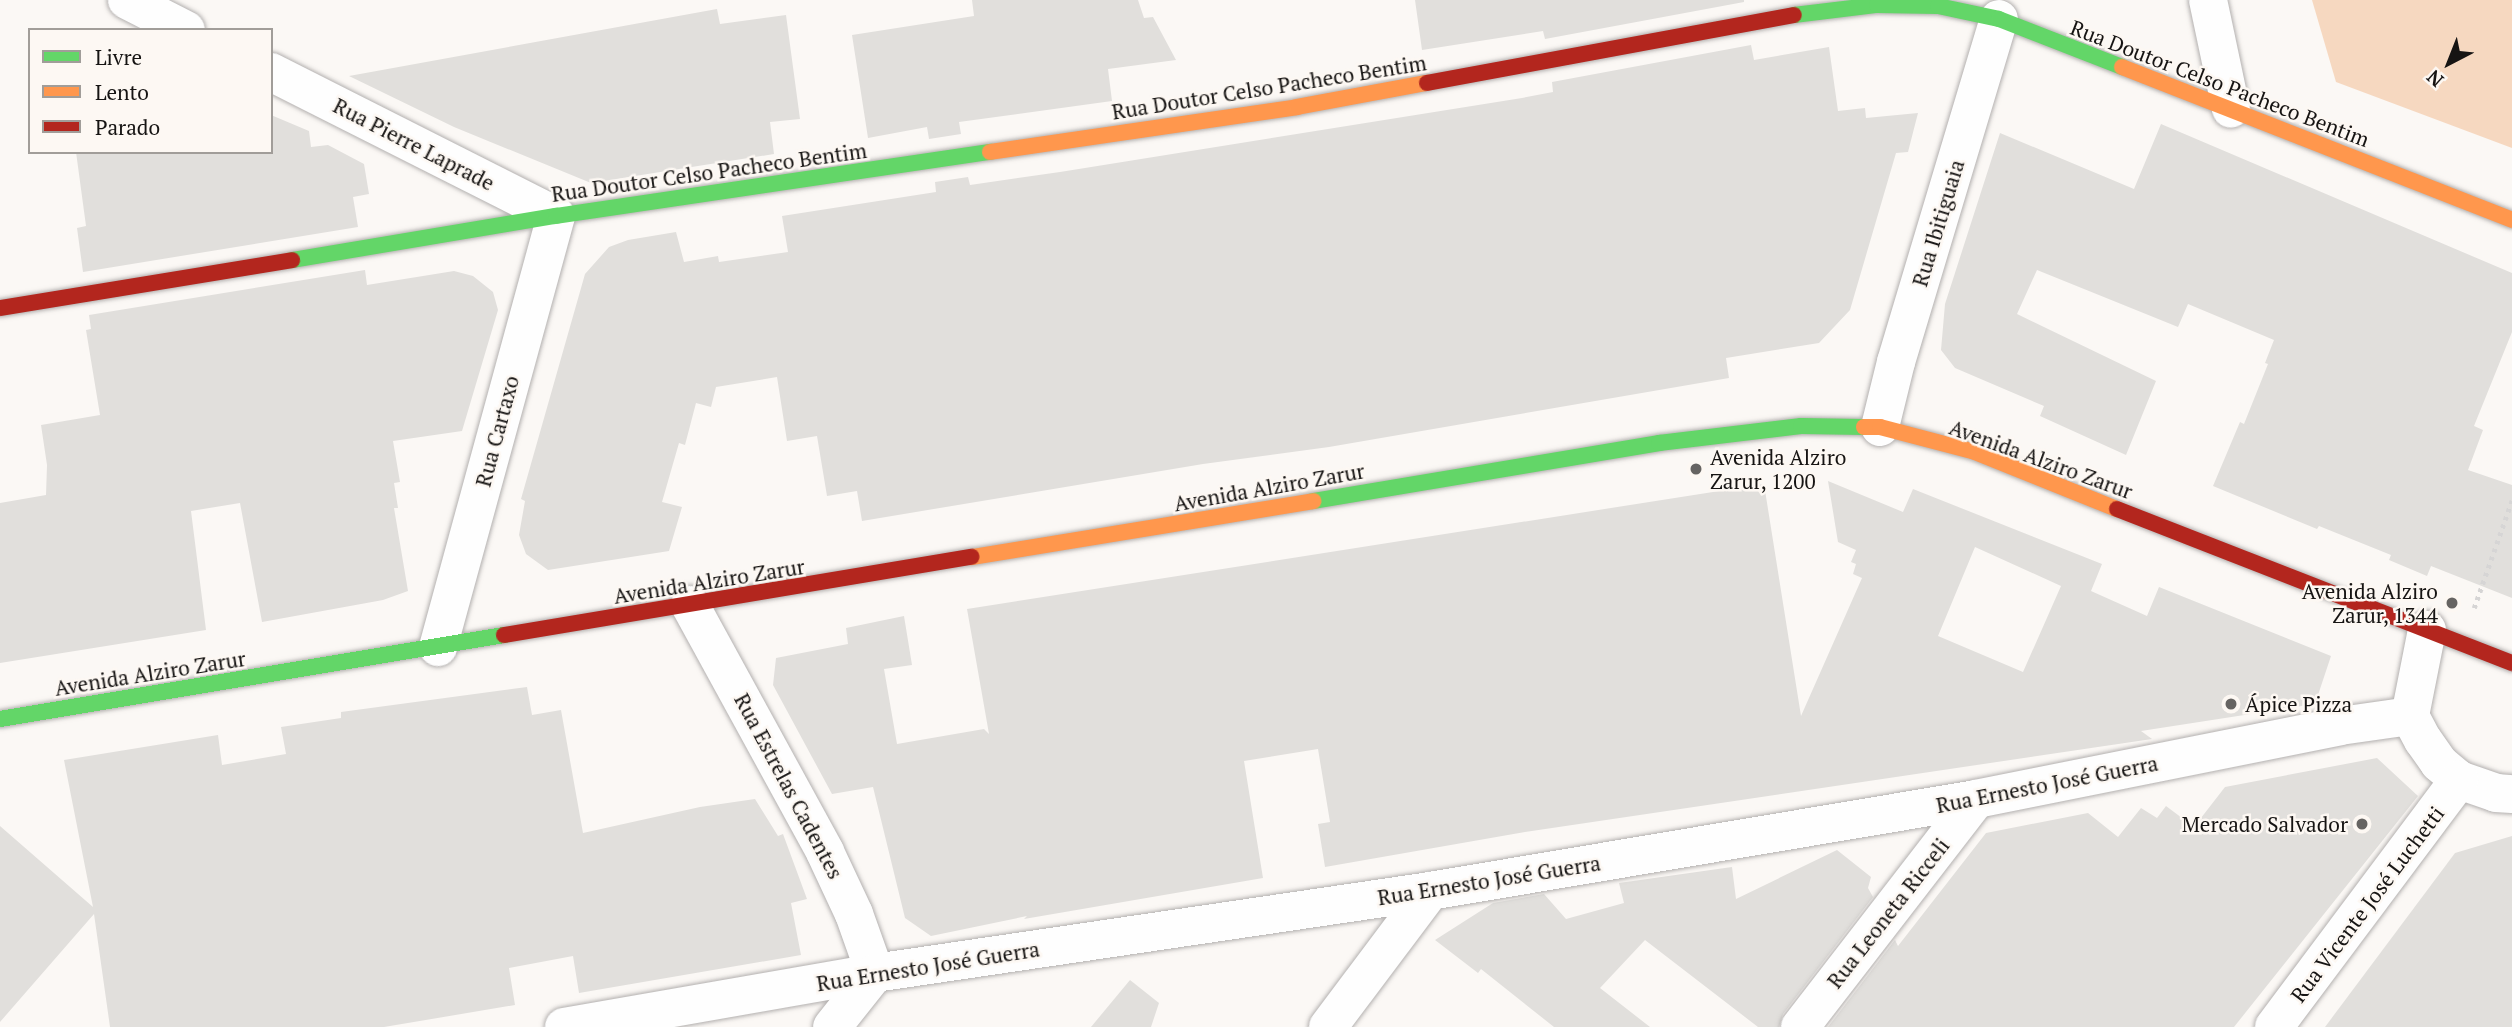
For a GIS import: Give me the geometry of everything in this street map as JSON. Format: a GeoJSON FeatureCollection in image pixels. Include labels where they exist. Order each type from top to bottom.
{"type":"FeatureCollection","features":[{"type":"Feature","properties":{"kind":"street"},"geometry":{"type":"LineString","coordinates":[[127,0],[182,28]]}},
{"type":"Feature","properties":{"kind":"street"},"geometry":{"type":"LineString","coordinates":[[2208,0],[2231,109]]}},
{"type":"Feature","properties":{"kind":"street","name":"Rua Doutor Celso Pacheco Bentim"},"geometry":{"type":"LineString","coordinates":[[0,308],[556,216],[1297,107],[1809,12],[1877,5],[1938,6],[1999,19],[2512,220]]}},
{"type":"Feature","properties":{"kind":"street","name":"Rua Ibitiguaia"},"geometry":{"type":"LineString","coordinates":[[1880,427],[1896,362],[1999,19]]}},
{"type":"Feature","properties":{"kind":"street","name":"Rua Pierre Laprade"},"geometry":{"type":"LineString","coordinates":[[273,73],[556,216]]}},
{"type":"Feature","properties":{"kind":"street","name":"Rua Cartaxo"},"geometry":{"type":"LineString","coordinates":[[438,647],[556,216]]}},
{"type":"Feature","properties":{"kind":"street","name":"Avenida Alziro Zarur"},"geometry":{"type":"LineString","coordinates":[[0,719],[1659,443],[1801,426],[1880,427],[1975,452],[2512,663]]}},
{"type":"Feature","properties":{"kind":"street","name":"Rua Estrelas Cadentes"},"geometry":{"type":"LineString","coordinates":[[690,605],[825,852],[854,914],[875,973]]}},
{"type":"Feature","properties":{"kind":"street"},"geometry":{"type":"LineString","coordinates":[[2444,637],[2410,716],[2439,763],[2459,780],[2496,793],[2512,794]]}},
{"type":"Feature","properties":{"kind":"street","name":"Rua Ernesto José Guerra"},"geometry":{"type":"LineString","coordinates":[[564,1027],[875,973],[1430,891],[1976,799],[2340,726],[2410,716]]}},
{"type":"Feature","properties":{"kind":"street","name":"Rua Vicente José Luchetti"},"geometry":{"type":"LineString","coordinates":[[2274,1027],[2459,780]]}},
{"type":"Feature","properties":{"kind":"street","name":"Rua Leoneta Ricceli"},"geometry":{"type":"LineString","coordinates":[[1800,1027],[1976,799]]}},
{"type":"Feature","properties":{"kind":"street"},"geometry":{"type":"LineString","coordinates":[[1328,1027],[1430,891]]}},
{"type":"Feature","properties":{"kind":"street"},"geometry":{"type":"LineString","coordinates":[[832,1027],[875,973]]}},
{"type":"Feature","properties":{"kind":"path"},"geometry":{"type":"LineString","coordinates":[[2444,637],[2512,500]]}},
{"type":"Feature","properties":{"kind":"shaded area"},"geometry":{"type":"Polygon","coordinates":[[[2312,0],[2512,0],[2512,148],[2336,82],[2312,0]]]}},
{"type":"Feature","properties":{"kind":"building"},"geometry":{"type":"Polygon","coordinates":[[[972,0],[1138,0],[1144,18],[1153,17],[1176,60],[1108,69],[1112,101],[959,122],[961,134],[929,139],[927,127],[868,138],[852,35],[974,16],[972,0]]]}},
{"type":"Feature","properties":{"kind":"building"},"geometry":{"type":"Polygon","coordinates":[[[1415,0],[1744,2],[1545,39],[1543,31],[1422,50],[1415,0]]]}},
{"type":"Feature","properties":{"kind":"building"},"geometry":{"type":"Polygon","coordinates":[[[717,9],[720,24],[786,15],[800,119],[770,122],[774,154],[591,183],[454,127],[349,76],[717,9]]]}},
{"type":"Feature","properties":{"kind":"building"},"geometry":{"type":"Polygon","coordinates":[[[1751,45],[1754,60],[1829,47],[1838,111],[1865,108],[1866,118],[1918,113],[1908,152],[1896,153],[1850,310],[1819,343],[1726,358],[1729,378],[1329,447],[1203,464],[862,521],[857,491],[827,496],[817,436],[787,441],[777,377],[716,387],[711,407],[696,403],[685,445],[679,443],[662,502],[682,507],[669,551],[548,570],[526,554],[519,535],[525,501],[521,499],[585,274],[609,247],[628,240],[676,232],[684,262],[718,256],[719,262],[788,252],[782,216],[936,192],[935,182],[968,177],[970,185],[1522,98],[1553,92],[1552,82],[1751,45]]]}},
{"type":"Feature","properties":{"kind":"building"},"geometry":{"type":"Polygon","coordinates":[[[273,116],[309,131],[311,147],[328,145],[364,164],[369,194],[353,197],[358,227],[83,272],[77,228],[86,226],[76,154],[273,154],[273,116]]]}},
{"type":"Feature","properties":{"kind":"building"},"geometry":{"type":"Polygon","coordinates":[[[2161,124],[2512,273],[2512,332],[2474,426],[2483,430],[2468,470],[2512,485],[2512,598],[2431,566],[2427,576],[2389,560],[2391,555],[2319,526],[2317,529],[2213,486],[2240,422],[2244,424],[2268,364],[2265,363],[2274,340],[2188,304],[2178,327],[2037,270],[2017,314],[2156,381],[2126,455],[2040,416],[2044,406],[1955,368],[1941,350],[1945,304],[2000,133],[2134,189],[2161,124]]]}},
{"type":"Feature","properties":{"kind":"building"},"geometry":{"type":"Polygon","coordinates":[[[365,270],[367,285],[454,271],[473,276],[493,292],[498,310],[462,431],[393,441],[400,482],[394,483],[398,508],[394,508],[408,591],[383,600],[262,622],[240,503],[191,511],[206,630],[0,663],[0,503],[46,495],[47,465],[41,425],[100,415],[86,330],[91,329],[89,315],[365,270]]]}},
{"type":"Feature","properties":{"kind":"building"},"geometry":{"type":"Polygon","coordinates":[[[1828,481],[1903,512],[1913,489],[2102,564],[2091,591],[2147,616],[2159,587],[2331,656],[2315,704],[2141,731],[2152,739],[1525,832],[1325,867],[1318,824],[1330,822],[1318,749],[1244,761],[1263,878],[1024,919],[1027,916],[931,936],[905,918],[873,787],[832,794],[773,685],[776,658],[848,644],[846,628],[904,616],[912,665],[884,669],[897,744],[984,729],[989,734],[967,609],[1764,484],[1801,716],[1862,578],[1853,574],[1856,564],[1851,562],[1856,550],[1838,542],[1828,481]],[[1975,547],[1938,636],[2023,672],[2061,586],[1975,547]]]}},
{"type":"Feature","properties":{"kind":"building"},"geometry":{"type":"Polygon","coordinates":[[[527,687],[532,715],[561,710],[583,833],[700,807],[755,799],[778,836],[783,834],[807,899],[791,903],[801,955],[579,993],[573,956],[509,968],[515,1005],[384,1027],[110,1027],[94,914],[0,1022],[0,826],[93,907],[64,760],[218,735],[222,765],[286,754],[281,727],[341,718],[341,712],[527,687]]]}},
{"type":"Feature","properties":{"kind":"building"},"geometry":{"type":"Polygon","coordinates":[[[2377,758],[2418,796],[2234,1027],[1828,1027],[1895,940],[1898,946],[1986,833],[2088,813],[2118,837],[2141,808],[2157,818],[2166,806],[2194,827],[2225,787],[2377,758]]]}},
{"type":"Feature","properties":{"kind":"building"},"geometry":{"type":"Polygon","coordinates":[[[2512,836],[2512,1027],[2325,1027],[2455,853],[2512,836]]]}},
{"type":"Feature","properties":{"kind":"building"},"geometry":{"type":"Polygon","coordinates":[[[1837,850],[1871,877],[1868,888],[1873,897],[1783,1014],[1779,1027],[1758,1027],[1645,940],[1600,988],[1650,1027],[1554,1027],[1481,969],[1478,973],[1435,940],[1493,903],[1544,894],[1566,919],[1624,903],[1619,883],[1732,867],[1736,899],[1837,850]]]}},
{"type":"Feature","properties":{"kind":"building"},"geometry":{"type":"Polygon","coordinates":[[[1130,980],[1159,1003],[1151,1027],[1091,1027],[1130,980]]]}},
{"type":"Feature","properties":{"kind":"traffic: fast"},"geometry":{"type":"LineString","coordinates":[[1794,15],[1877,5],[1938,6],[1999,19],[2122,67]]}},
{"type":"Feature","properties":{"kind":"traffic: fast"},"geometry":{"type":"LineString","coordinates":[[292,260],[556,216],[990,152]]}},
{"type":"Feature","properties":{"kind":"traffic: fast"},"geometry":{"type":"LineString","coordinates":[[1313,501],[1659,443],[1801,426],[1864,427]]}},
{"type":"Feature","properties":{"kind":"traffic: fast"},"geometry":{"type":"LineString","coordinates":[[0,719],[504,635]]}},
{"type":"Feature","properties":{"kind":"traffic: slow"},"geometry":{"type":"LineString","coordinates":[[2122,67],[2512,220]]}},
{"type":"Feature","properties":{"kind":"traffic: slow"},"geometry":{"type":"LineString","coordinates":[[990,152],[1297,107],[1427,83]]}},
{"type":"Feature","properties":{"kind":"traffic: slow"},"geometry":{"type":"LineString","coordinates":[[1864,427],[1880,427],[1975,452],[2117,509]]}},
{"type":"Feature","properties":{"kind":"traffic: slow"},"geometry":{"type":"LineString","coordinates":[[972,557],[1313,501]]}},
{"type":"Feature","properties":{"kind":"traffic: jam"},"geometry":{"type":"LineString","coordinates":[[1427,83],[1794,15]]}},
{"type":"Feature","properties":{"kind":"traffic: jam"},"geometry":{"type":"LineString","coordinates":[[0,308],[292,260]]}},
{"type":"Feature","properties":{"kind":"traffic: jam"},"geometry":{"type":"LineString","coordinates":[[2117,509],[2512,663]]}},
{"type":"Feature","properties":{"kind":"traffic: jam"},"geometry":{"type":"LineString","coordinates":[[504,635],[972,557]]}},
{"type":"Feature","properties":{"kind":"place","name":"Avenida Alziro Zarur, 1200"},"geometry":{"type":"Point","coordinates":[1696,469]}},
{"type":"Feature","properties":{"kind":"place","name":"Avenida Alziro Zarur, 1344"},"geometry":{"type":"Point","coordinates":[2452,603]}},
{"type":"Feature","properties":{"kind":"place","name":"Ápice Pizza"},"geometry":{"type":"Point","coordinates":[2231,704]}},
{"type":"Feature","properties":{"kind":"place","name":"Mercado Salvador"},"geometry":{"type":"Point","coordinates":[2362,824]}}]}
